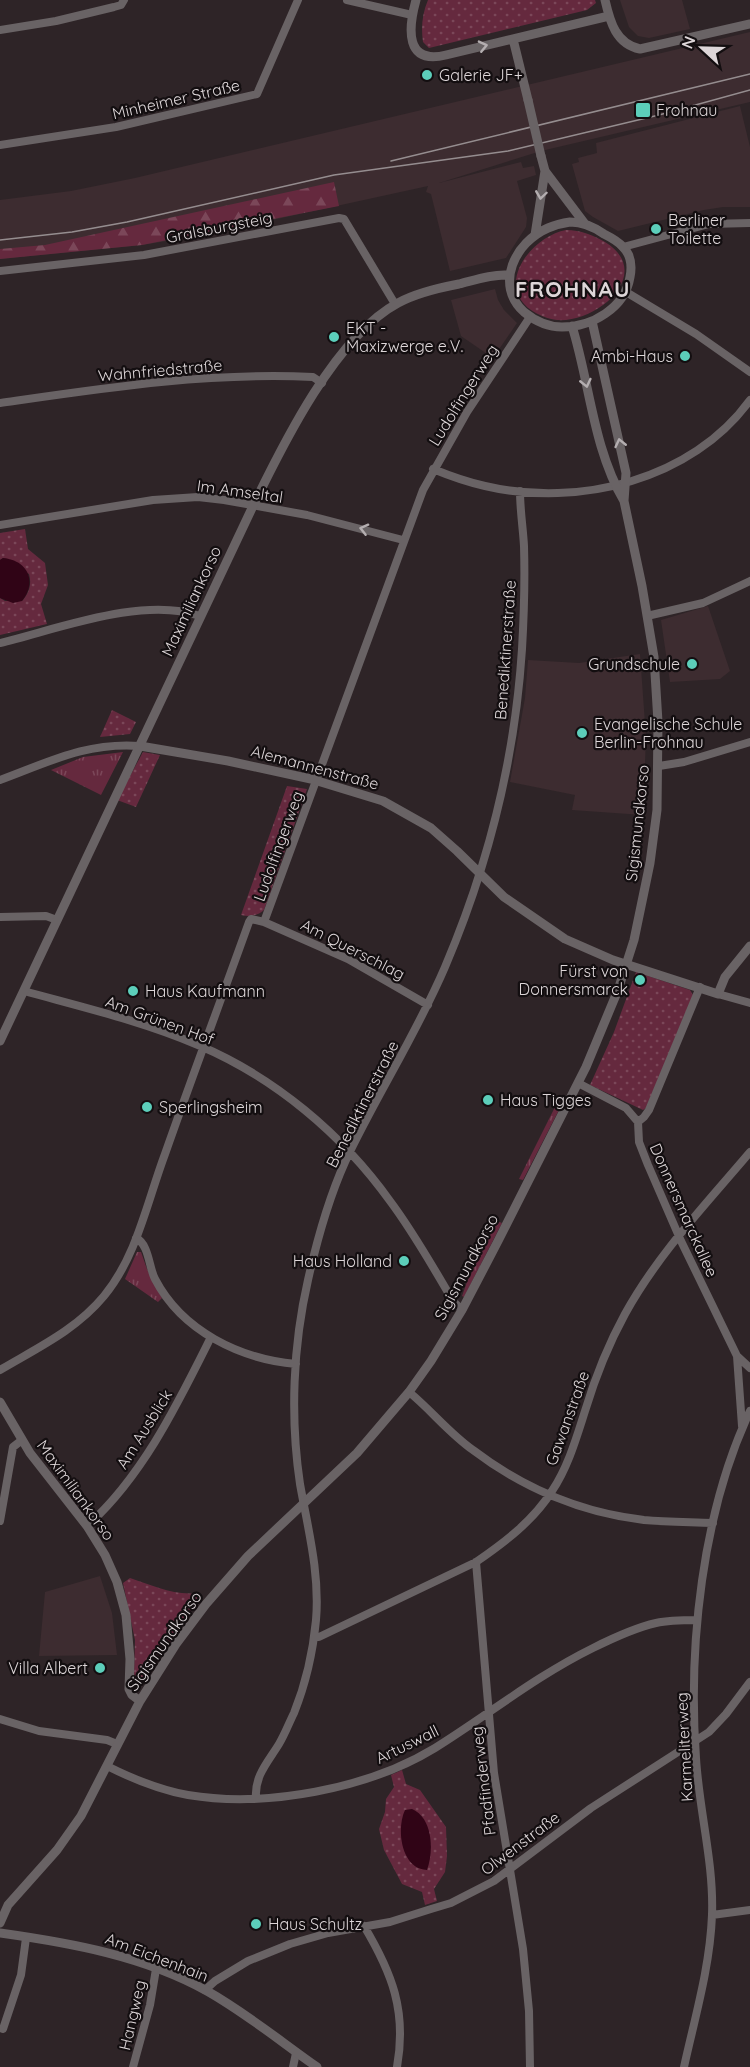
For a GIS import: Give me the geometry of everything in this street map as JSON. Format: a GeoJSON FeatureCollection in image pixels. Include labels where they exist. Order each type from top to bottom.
{"type":"FeatureCollection","features":[{"type":"Feature","properties":{"kind":"street","name":"Minheimer Straße"},"geometry":{"type":"LineString","coordinates":[[0,145],[116,127],[257,94],[298,0]]}},
{"type":"Feature","properties":{"kind":"street"},"geometry":{"type":"LineString","coordinates":[[347,0],[412,15]]}},
{"type":"Feature","properties":{"kind":"street"},"geometry":{"type":"LineString","coordinates":[[416,0],[412,15],[414,47],[421,55],[428,58],[441,57],[609,16]]}},
{"type":"Feature","properties":{"kind":"street"},"geometry":{"type":"LineString","coordinates":[[605,0],[609,16],[620,38],[626,44],[640,49],[750,24]]}},
{"type":"Feature","properties":{"kind":"street"},"geometry":{"type":"LineString","coordinates":[[0,30],[58,20],[122,2]]}},
{"type":"Feature","properties":{"kind":"street"},"geometry":{"type":"LineString","coordinates":[[513,39],[545,171],[585,224]]}},
{"type":"Feature","properties":{"kind":"street"},"geometry":{"type":"LineString","coordinates":[[535,235],[545,171]]}},
{"type":"Feature","properties":{"kind":"street","name":"Gralsburgsteig"},"geometry":{"type":"LineString","coordinates":[[0,271],[137,256],[339,218],[344,219],[395,304]]}},
{"type":"Feature","properties":{"kind":"street"},"geometry":{"type":"LineString","coordinates":[[570,222],[585,224],[602,232],[623,247],[631,265],[626,292],[612,308],[592,321],[572,326],[551,326],[530,317],[512,298],[508,275],[519,255],[535,235],[570,222]]}},
{"type":"Feature","properties":{"kind":"street"},"geometry":{"type":"LineString","coordinates":[[623,247],[634,242],[709,224],[750,223]]}},
{"type":"Feature","properties":{"kind":"street","name":"Maximiliankorso"},"geometry":{"type":"LineString","coordinates":[[0,1041],[280,450],[322,383],[363,330],[395,304],[444,287],[496,275],[508,275]]}},
{"type":"Feature","properties":{"kind":"street"},"geometry":{"type":"LineString","coordinates":[[626,292],[696,334],[750,372]]}},
{"type":"Feature","properties":{"kind":"street","name":"Ludolfingerweg"},"geometry":{"type":"LineString","coordinates":[[0,1370],[65,1331],[86,1315],[114,1283],[125,1265],[249,922],[255,919],[264,922],[423,490],[485,382],[530,317]]}},
{"type":"Feature","properties":{"kind":"street","name":"Sigismundkorso"},"geometry":{"type":"LineString","coordinates":[[0,1923],[8,1905],[70,1832],[90,1801],[140,1701],[176,1644],[206,1604],[248,1556],[362,1448],[409,1392],[462,1310],[578,1083],[627,964],[650,863],[657,810],[659,766],[657,694],[647,616],[624,501],[626,482],[622,450],[592,321]]}},
{"type":"Feature","properties":{"kind":"street","name":"Sigismundkorso"},"geometry":{"type":"LineString","coordinates":[[572,326],[602,451],[615,486],[624,501]]}},
{"type":"Feature","properties":{"kind":"street","name":"Wahnfriedstraße"},"geometry":{"type":"LineString","coordinates":[[0,403],[110,387],[207,377],[302,376],[313,377],[322,383]]}},
{"type":"Feature","properties":{"kind":"street"},"geometry":{"type":"LineString","coordinates":[[433,469],[486,487],[520,492],[562,493],[615,486],[671,466],[697,450],[728,425],[750,400]]}},
{"type":"Feature","properties":{"kind":"street","name":"Benediktinerstraße"},"geometry":{"type":"LineString","coordinates":[[256,1799],[257,1778],[281,1740],[303,1687],[314,1637],[315,1574],[296,1438],[296,1364],[304,1298],[318,1238],[331,1197],[350,1152],[428,1005],[465,916],[497,817],[516,708],[522,648],[524,570],[520,492]]}},
{"type":"Feature","properties":{"kind":"street","name":"Im Amseltal"},"geometry":{"type":"LineString","coordinates":[[0,525],[170,498],[198,497],[307,515],[403,540]]}},
{"type":"Feature","properties":{"kind":"street"},"geometry":{"type":"LineString","coordinates":[[647,616],[703,603],[750,581]]}},
{"type":"Feature","properties":{"kind":"street"},"geometry":{"type":"LineString","coordinates":[[0,643],[122,613],[166,610],[200,616]]}},
{"type":"Feature","properties":{"kind":"street"},"geometry":{"type":"LineString","coordinates":[[659,766],[684,762],[750,742]]}},
{"type":"Feature","properties":{"kind":"street","name":"Alemannenstraße"},"geometry":{"type":"LineString","coordinates":[[0,780],[85,749],[109,745],[140,746],[228,761],[316,780],[365,794],[399,809],[444,839],[504,897],[548,929],[587,950],[750,1004]]}},
{"type":"Feature","properties":{"kind":"street"},"geometry":{"type":"LineString","coordinates":[[0,917],[46,916],[57,920]]}},
{"type":"Feature","properties":{"kind":"street","name":"Am Querschlag"},"geometry":{"type":"LineString","coordinates":[[264,922],[348,959],[428,1005]]}},
{"type":"Feature","properties":{"kind":"street"},"geometry":{"type":"LineString","coordinates":[[718,994],[725,978],[750,946]]}},
{"type":"Feature","properties":{"kind":"street"},"geometry":{"type":"LineString","coordinates":[[578,1083],[626,1108],[638,1122],[649,1110],[700,987]]}},
{"type":"Feature","properties":{"kind":"street","name":"Am Grünen Hof"},"geometry":{"type":"LineString","coordinates":[[24,991],[123,1019],[204,1047],[259,1077],[286,1095],[350,1152],[391,1202],[453,1301],[462,1310]]}},
{"type":"Feature","properties":{"kind":"street","name":"Donnersmarckallee"},"geometry":{"type":"LineString","coordinates":[[638,1122],[639,1142],[679,1236],[737,1356],[750,1368]]}},
{"type":"Feature","properties":{"kind":"street","name":"Gawanstraße"},"geometry":{"type":"LineString","coordinates":[[314,1637],[319,1637],[476,1562],[517,1532],[532,1517],[559,1480],[573,1449],[598,1371],[638,1292],[679,1236],[750,1152]]}},
{"type":"Feature","properties":{"kind":"street"},"geometry":{"type":"LineString","coordinates":[[136,1238],[144,1245],[155,1279],[164,1294],[187,1318],[211,1337],[249,1355],[275,1362],[296,1364]]}},
{"type":"Feature","properties":{"kind":"street","name":"Am Ausblick"},"geometry":{"type":"LineString","coordinates":[[87,1526],[115,1496],[153,1444],[192,1376],[211,1337]]}},
{"type":"Feature","properties":{"kind":"street","name":"Karmeliterweg"},"geometry":{"type":"LineString","coordinates":[[737,1356],[742,1427]]}},
{"type":"Feature","properties":{"kind":"street"},"geometry":{"type":"LineString","coordinates":[[409,1392],[472,1450],[511,1475],[549,1495],[600,1512],[620,1516],[664,1522],[713,1523]]}},
{"type":"Feature","properties":{"kind":"street","name":"Maximiliankorso"},"geometry":{"type":"LineString","coordinates":[[0,1402],[22,1440],[87,1526],[105,1555],[117,1581],[126,1615],[130,1645],[129,1689],[132,1695],[140,1701]]}},
{"type":"Feature","properties":{"kind":"street","name":"Karmeliterweg"},"geometry":{"type":"LineString","coordinates":[[684,2067],[705,1975],[712,1915],[711,1879],[701,1809],[695,1742],[694,1687],[697,1620],[713,1523],[742,1427],[750,1411]]}},
{"type":"Feature","properties":{"kind":"street"},"geometry":{"type":"LineString","coordinates":[[0,1521],[13,1447],[22,1440]]}},
{"type":"Feature","properties":{"kind":"street","name":"Pfadfinderweg"},"geometry":{"type":"LineString","coordinates":[[476,1562],[498,1806],[523,1949],[529,2011],[530,2067]]}},
{"type":"Feature","properties":{"kind":"street","name":"Artuswall"},"geometry":{"type":"LineString","coordinates":[[107,1766],[153,1786],[187,1795],[224,1799],[256,1799],[317,1792],[381,1773],[432,1749],[534,1681],[577,1656],[624,1633],[658,1623],[697,1620]]}},
{"type":"Feature","properties":{"kind":"street","name":"Olwenstraße"},"geometry":{"type":"LineString","coordinates":[[205,1990],[229,1972],[267,1953],[328,1933],[390,1922],[451,1903],[494,1881],[591,1808],[695,1742],[726,1714],[750,1682]]}},
{"type":"Feature","properties":{"kind":"street"},"geometry":{"type":"LineString","coordinates":[[0,1719],[39,1731],[107,1740],[117,1744]]}},
{"type":"Feature","properties":{"kind":"street"},"geometry":{"type":"LineString","coordinates":[[712,1915],[750,1910]]}},
{"type":"Feature","properties":{"kind":"street"},"geometry":{"type":"LineString","coordinates":[[364,1926],[385,1962],[397,1997],[401,2033],[397,2067]]}},
{"type":"Feature","properties":{"kind":"street","name":"Am Eichenhain"},"geometry":{"type":"LineString","coordinates":[[0,1933],[96,1949],[156,1969],[205,1990],[251,2018],[317,2067]]}},
{"type":"Feature","properties":{"kind":"street"},"geometry":{"type":"LineString","coordinates":[[3,2029],[21,1975],[26,1938]]}},
{"type":"Feature","properties":{"kind":"street","name":"Hangweg"},"geometry":{"type":"LineString","coordinates":[[134,2067],[150,2005],[156,1969]]}},
{"type":"Feature","properties":{"kind":"street"},"geometry":{"type":"LineString","coordinates":[[293,2067],[296,2053]]}},
{"type":"Feature","properties":{"kind":"shaded area"},"geometry":{"type":"Polygon","coordinates":[[[620,0],[682,0],[690,29],[649,38],[638,36],[629,27],[620,0]]]}},
{"type":"Feature","properties":{"kind":"shaded area"},"geometry":{"type":"Polygon","coordinates":[[[750,32],[750,102],[541,151],[439,183],[521,162],[523,168],[534,166],[536,175],[517,181],[527,218],[526,227],[506,258],[450,271],[431,194],[426,192],[428,186],[203,235],[142,245],[0,259],[0,200],[71,191],[135,178],[750,32]]]}},
{"type":"Feature","properties":{"kind":"shaded area"},"geometry":{"type":"Polygon","coordinates":[[[740,106],[750,147],[750,207],[704,210],[618,231],[585,211],[572,164],[579,162],[578,158],[597,153],[596,143],[740,106]]]}},
{"type":"Feature","properties":{"kind":"shaded area"},"geometry":{"type":"Polygon","coordinates":[[[495,289],[504,310],[517,323],[493,358],[461,336],[451,300],[495,289]]]}},
{"type":"Feature","properties":{"kind":"shaded area"},"geometry":{"type":"Polygon","coordinates":[[[3,558],[18,563],[28,573],[29,586],[22,601],[13,603],[0,598],[0,560],[3,558]]]}},
{"type":"Feature","properties":{"kind":"shaded area"},"geometry":{"type":"Polygon","coordinates":[[[708,606],[730,671],[720,679],[670,682],[661,620],[708,606]]]}},
{"type":"Feature","properties":{"kind":"shaded area","name":"Evangelische Schule Berlin-Frohnau"},"geometry":{"type":"Polygon","coordinates":[[[640,654],[646,737],[643,815],[572,810],[575,795],[510,782],[525,698],[528,660],[579,663],[640,654]]]}},
{"type":"Feature","properties":{"kind":"shaded area"},"geometry":{"type":"Polygon","coordinates":[[[100,1576],[112,1613],[117,1655],[39,1656],[45,1592],[100,1576]]]}},
{"type":"Feature","properties":{"kind":"shaded area"},"geometry":{"type":"Polygon","coordinates":[[[412,1809],[419,1813],[428,1827],[431,1854],[427,1870],[411,1863],[403,1847],[402,1818],[405,1810],[412,1809]]]}},
{"type":"Feature","properties":{"kind":"green space"},"geometry":{"type":"Polygon","coordinates":[[[428,0],[595,0],[596,3],[587,10],[429,48],[423,42],[422,32],[423,16],[428,0]]]}},
{"type":"Feature","properties":{"kind":"green space"},"geometry":{"type":"Polygon","coordinates":[[[334,182],[339,206],[142,245],[0,259],[0,249],[45,245],[334,182]]]}},
{"type":"Feature","properties":{"kind":"green space"},"geometry":{"type":"Polygon","coordinates":[[[566,230],[587,233],[596,237],[619,254],[624,268],[623,281],[615,294],[603,305],[573,319],[557,320],[534,312],[521,299],[516,287],[517,274],[522,262],[541,241],[566,230]]]}},
{"type":"Feature","properties":{"kind":"green space"},"geometry":{"type":"Polygon","coordinates":[[[25,529],[28,549],[45,563],[48,585],[41,604],[47,624],[0,635],[0,598],[5,601],[22,601],[28,592],[30,581],[29,574],[3,558],[0,560],[0,533],[25,529]]]}},
{"type":"Feature","properties":{"kind":"green space"},"geometry":{"type":"Polygon","coordinates":[[[112,710],[136,722],[130,734],[100,737],[112,710]]]}},
{"type":"Feature","properties":{"kind":"green space"},"geometry":{"type":"Polygon","coordinates":[[[123,752],[101,795],[51,770],[83,757],[123,752]]]}},
{"type":"Feature","properties":{"kind":"green space"},"geometry":{"type":"Polygon","coordinates":[[[143,752],[160,755],[136,807],[117,800],[143,752]]]}},
{"type":"Feature","properties":{"kind":"green space"},"geometry":{"type":"Polygon","coordinates":[[[287,786],[307,789],[264,910],[259,914],[241,915],[287,786]]]}},
{"type":"Feature","properties":{"kind":"green space"},"geometry":{"type":"Polygon","coordinates":[[[636,972],[690,990],[693,995],[646,1108],[643,1110],[590,1085],[614,1032],[636,972]]]}},
{"type":"Feature","properties":{"kind":"green space"},"geometry":{"type":"Polygon","coordinates":[[[556,1105],[560,1108],[523,1180],[519,1179],[556,1105]]]}},
{"type":"Feature","properties":{"kind":"green space"},"geometry":{"type":"Polygon","coordinates":[[[497,1221],[502,1223],[464,1297],[462,1296],[467,1282],[497,1221]]]}},
{"type":"Feature","properties":{"kind":"green space"},"geometry":{"type":"Polygon","coordinates":[[[137,1252],[141,1252],[162,1298],[158,1302],[125,1279],[137,1252]]]}},
{"type":"Feature","properties":{"kind":"green space"},"geometry":{"type":"Polygon","coordinates":[[[130,1578],[172,1591],[197,1593],[197,1603],[144,1681],[137,1679],[134,1674],[135,1640],[123,1583],[130,1578]]]}},
{"type":"Feature","properties":{"kind":"green space"},"geometry":{"type":"Polygon","coordinates":[[[402,1770],[406,1784],[420,1790],[446,1827],[445,1872],[434,1889],[437,1901],[425,1905],[422,1892],[402,1884],[384,1850],[379,1829],[385,1812],[386,1799],[394,1787],[391,1775],[402,1770]]]}},
{"type":"Feature","properties":{"kind":"tram line"},"geometry":{"type":"LineString","coordinates":[[391,161],[750,74]]}},
{"type":"Feature","properties":{"kind":"tram line"},"geometry":{"type":"LineString","coordinates":[[0,240],[72,232],[127,222],[334,175],[508,151],[659,115],[750,90]]}},
{"type":"Feature","properties":{"kind":"place","name":"Galerie JF+"},"geometry":{"type":"Point","coordinates":[427,75]}},
{"type":"Feature","properties":{"kind":"place","name":"Frohnau"},"geometry":{"type":"Point","coordinates":[643,110]}},
{"type":"Feature","properties":{"kind":"place","name":"Berliner Toilette"},"geometry":{"type":"Point","coordinates":[656,229]}},
{"type":"Feature","properties":{"kind":"place","name":"EKT - Maxizwerge e.V."},"geometry":{"type":"Point","coordinates":[334,337]}},
{"type":"Feature","properties":{"kind":"place","name":"Ambi-Haus"},"geometry":{"type":"Point","coordinates":[685,356]}},
{"type":"Feature","properties":{"kind":"place","name":"Grundschule"},"geometry":{"type":"Point","coordinates":[692,664]}},
{"type":"Feature","properties":{"kind":"place","name":"Evangelische Schule Berlin-Frohnau"},"geometry":{"type":"Point","coordinates":[582,733]}},
{"type":"Feature","properties":{"kind":"place","name":"Fürst von Donnersmarck"},"geometry":{"type":"Point","coordinates":[640,980]}},
{"type":"Feature","properties":{"kind":"place","name":"Haus Kaufmann"},"geometry":{"type":"Point","coordinates":[133,991]}},
{"type":"Feature","properties":{"kind":"place","name":"Haus Tigges"},"geometry":{"type":"Point","coordinates":[488,1100]}},
{"type":"Feature","properties":{"kind":"place","name":"Sperlingsheim"},"geometry":{"type":"Point","coordinates":[147,1107]}},
{"type":"Feature","properties":{"kind":"place","name":"Haus Holland"},"geometry":{"type":"Point","coordinates":[404,1261]}},
{"type":"Feature","properties":{"kind":"place","name":"Villa Albert"},"geometry":{"type":"Point","coordinates":[100,1668]}},
{"type":"Feature","properties":{"kind":"place","name":"Haus Schultz"},"geometry":{"type":"Point","coordinates":[256,1924]}},
{"type":"Feature","properties":{"kind":"district","name":"FROHNAU"},"geometry":{"type":"Point","coordinates":[573,289]}}]}
